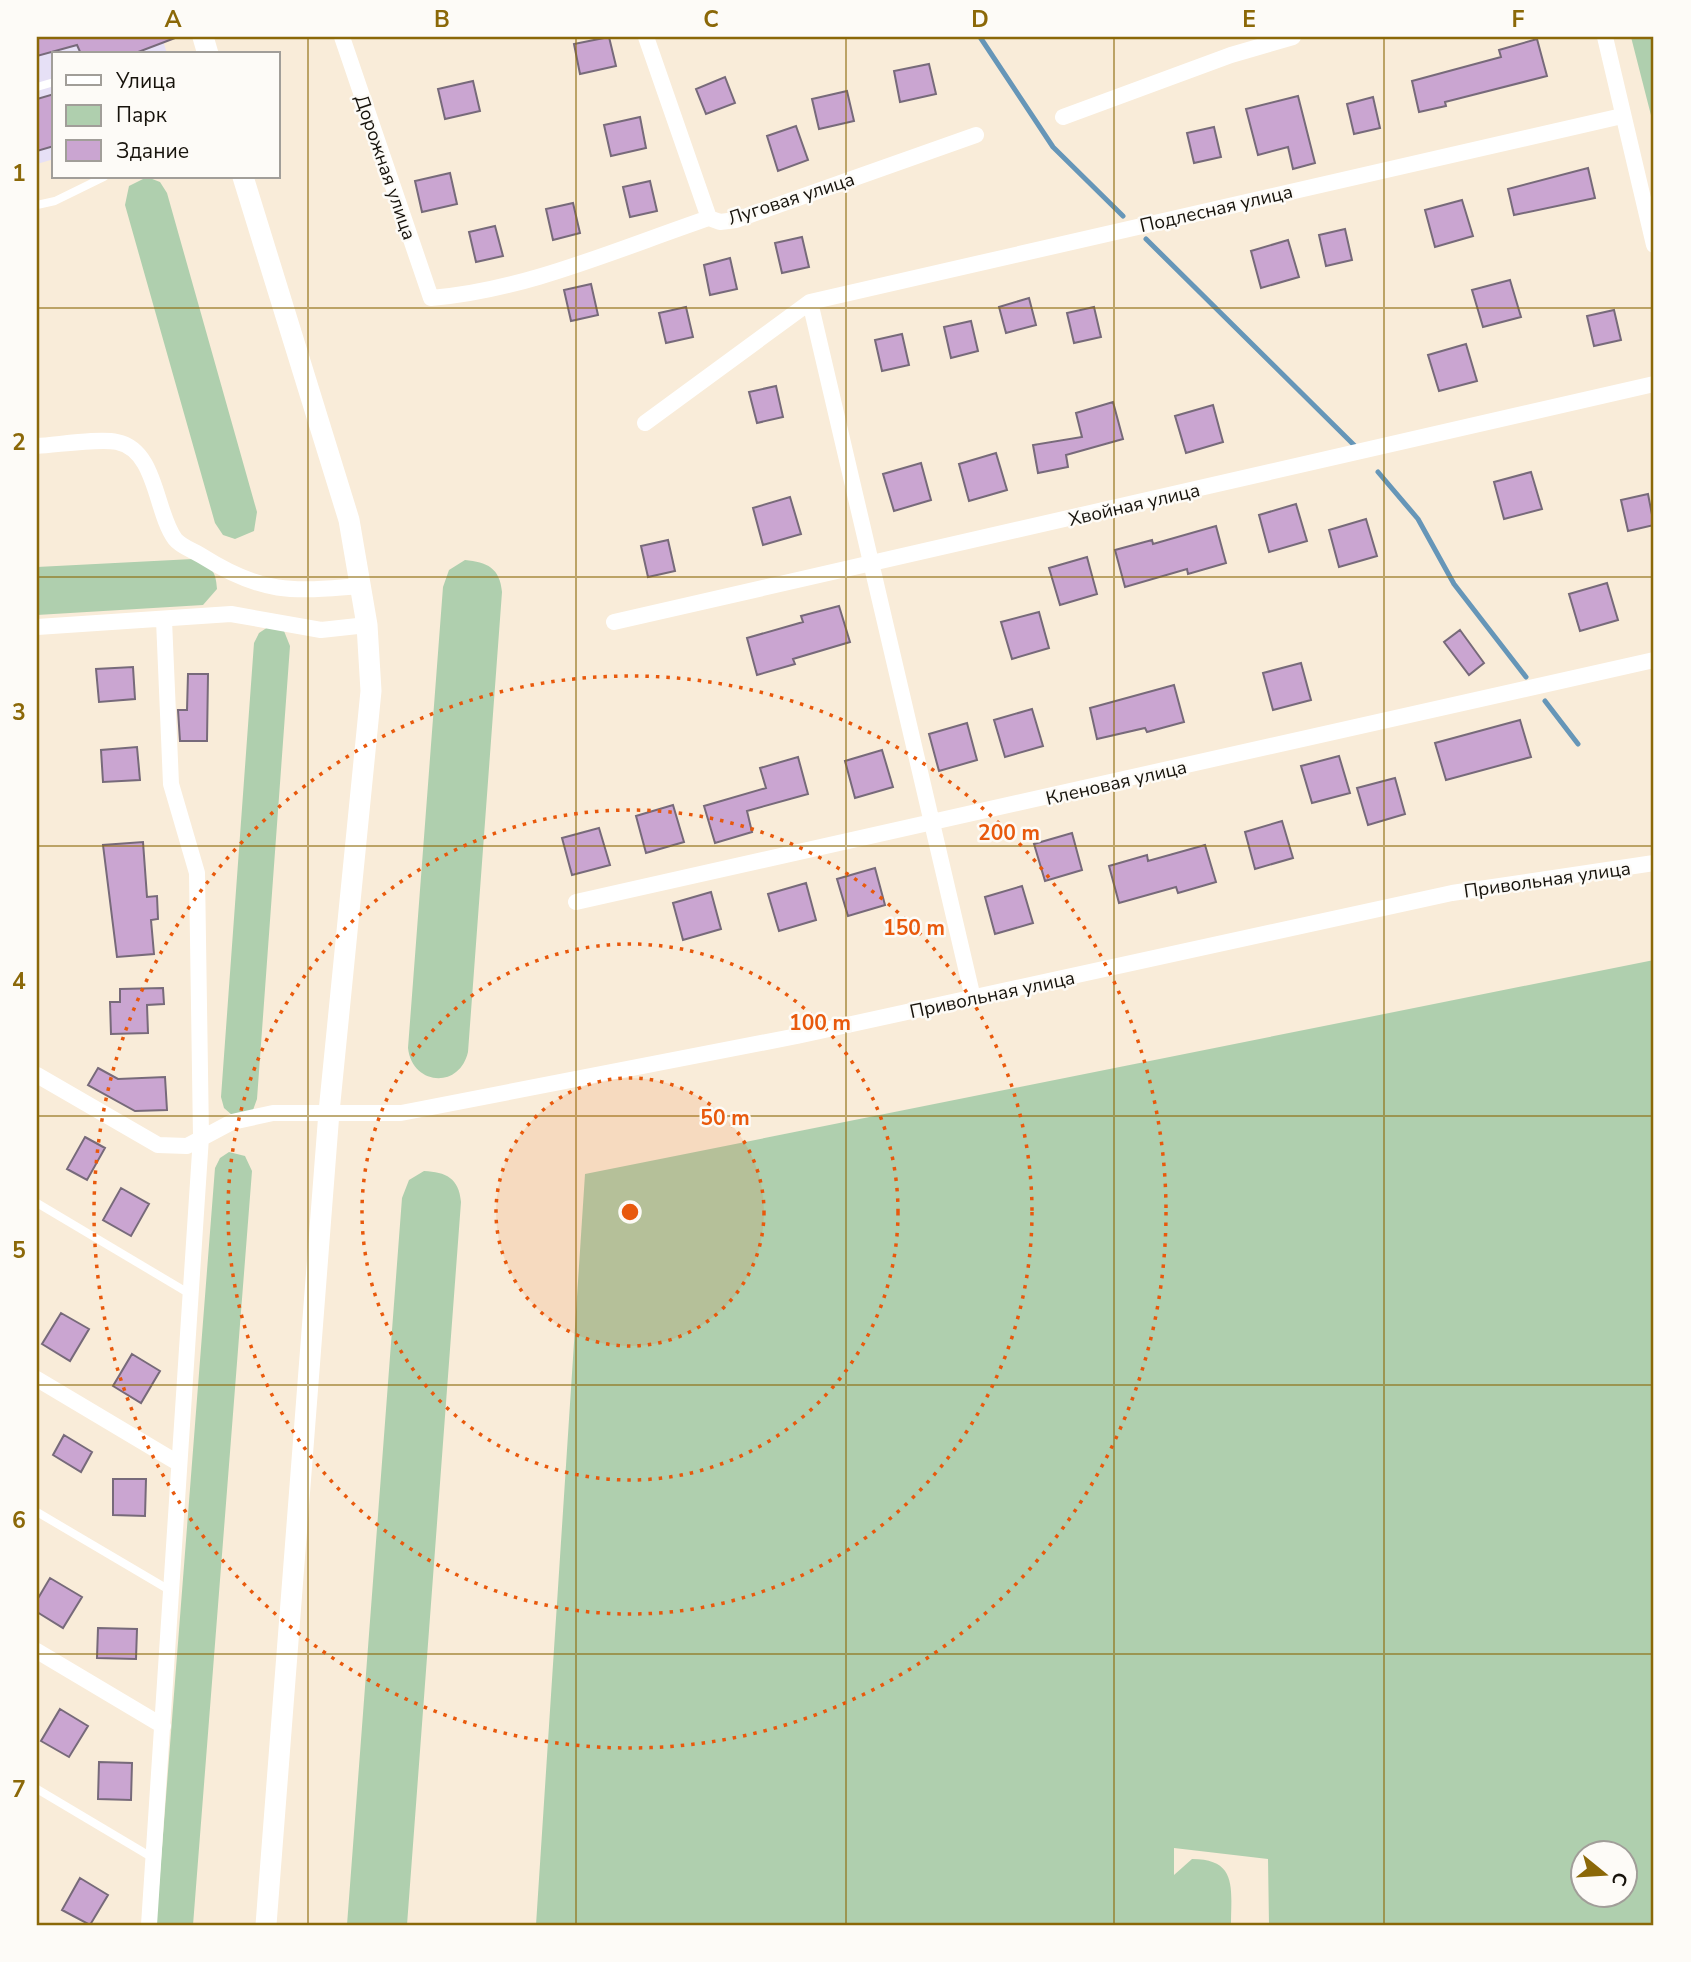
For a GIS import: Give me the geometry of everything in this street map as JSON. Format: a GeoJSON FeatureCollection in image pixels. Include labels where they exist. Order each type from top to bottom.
{"type":"FeatureCollection","features":[{"type":"Feature","properties":{"kind":"street","name":"Дорожная улица"},"geometry":{"type":"LineString","coordinates":[[342,37],[431,298],[472,295],[514,284],[709,218]]}},
{"type":"Feature","properties":{"kind":"street","name":"Луговая улица"},"geometry":{"type":"LineString","coordinates":[[646,37],[709,218],[720,222],[736,220],[976,135]]}},
{"type":"Feature","properties":{"kind":"street"},"geometry":{"type":"LineString","coordinates":[[1063,117],[1231,55],[1293,37]]}},
{"type":"Feature","properties":{"kind":"street"},"geometry":{"type":"LineString","coordinates":[[1605,37],[1654,245]]}},
{"type":"Feature","properties":{"kind":"street","name":"Подлесная улица"},"geometry":{"type":"LineString","coordinates":[[810,302],[1622,116]]}},
{"type":"Feature","properties":{"kind":"street"},"geometry":{"type":"LineString","coordinates":[[243,178],[349,520],[367,625],[371,691],[329,1112],[266,1925]]}},
{"type":"Feature","properties":{"kind":"street"},"geometry":{"type":"LineString","coordinates":[[645,423],[810,302],[869,565],[973,998]]}},
{"type":"Feature","properties":{"kind":"street","name":"Хвойная улица"},"geometry":{"type":"LineString","coordinates":[[614,622],[1654,384]]}},
{"type":"Feature","properties":{"kind":"street"},"geometry":{"type":"LineString","coordinates":[[37,446],[117,442],[132,450],[144,463],[175,540],[215,565],[274,589],[293,592],[359,586]]}},
{"type":"Feature","properties":{"kind":"street"},"geometry":{"type":"LineString","coordinates":[[37,627],[231,614],[321,631],[367,625]]}},
{"type":"Feature","properties":{"kind":"street"},"geometry":{"type":"LineString","coordinates":[[149,1925],[201,1137],[197,873],[171,784],[164,620]]}},
{"type":"Feature","properties":{"kind":"street","name":"Кленовая улица"},"geometry":{"type":"LineString","coordinates":[[576,902],[1654,660]]}},
{"type":"Feature","properties":{"kind":"street","name":"Привольная улица"},"geometry":{"type":"LineString","coordinates":[[37,1075],[158,1145],[187,1146],[232,1122],[273,1113],[401,1112],[797,1036],[1452,893],[1654,863]]}},
{"type":"Feature","properties":{"kind":"street"},"geometry":{"type":"LineString","coordinates":[[37,1378],[178,1463]]}},
{"type":"Feature","properties":{"kind":"street"},"geometry":{"type":"LineString","coordinates":[[37,1651],[163,1726]]}},
{"type":"Feature","properties":{"kind":"lane"},"geometry":{"type":"LineString","coordinates":[[37,205],[55,201],[101,178]]}},
{"type":"Feature","properties":{"kind":"lane"},"geometry":{"type":"LineString","coordinates":[[37,1203],[190,1294]]}},
{"type":"Feature","properties":{"kind":"lane"},"geometry":{"type":"LineString","coordinates":[[37,1511],[171,1591]]}},
{"type":"Feature","properties":{"kind":"lane"},"geometry":{"type":"LineString","coordinates":[[37,1789],[153,1858]]}},
{"type":"Feature","properties":{"kind":"shaded area"},"geometry":{"type":"Polygon","coordinates":[[[37,37],[162,37],[166,52],[52,52],[52,160],[37,164],[37,37]]]}},
{"type":"Feature","properties":{"kind":"green space"},"geometry":{"type":"Polygon","coordinates":[[[1631,37],[1654,37],[1654,127],[1631,37]]]}},
{"type":"Feature","properties":{"kind":"green space"},"geometry":{"type":"Polygon","coordinates":[[[150,178],[160,182],[167,193],[257,512],[254,531],[235,539],[223,535],[215,523],[125,205],[129,186],[150,178]]]}},
{"type":"Feature","properties":{"kind":"green space"},"geometry":{"type":"Polygon","coordinates":[[[193,559],[208,566],[215,577],[217,589],[203,605],[37,615],[37,567],[193,559]]]}},
{"type":"Feature","properties":{"kind":"green space"},"geometry":{"type":"Polygon","coordinates":[[[465,560],[480,562],[491,568],[498,577],[502,592],[468,1052],[455,1073],[436,1078],[426,1076],[418,1070],[411,1060],[408,1048],[443,587],[449,570],[465,560]]]}},
{"type":"Feature","properties":{"kind":"green space"},"geometry":{"type":"Polygon","coordinates":[[[268,627],[284,631],[290,646],[257,1099],[253,1110],[232,1115],[224,1108],[221,1097],[254,643],[259,633],[268,627]]]}},
{"type":"Feature","properties":{"kind":"green space"},"geometry":{"type":"Polygon","coordinates":[[[1654,960],[1654,1925],[1269,1925],[1268,1859],[1174,1848],[1174,1875],[1192,1859],[1207,1860],[1225,1870],[1231,1888],[1231,1925],[536,1925],[585,1174],[1654,960]]]}},
{"type":"Feature","properties":{"kind":"green space"},"geometry":{"type":"Polygon","coordinates":[[[229,1152],[245,1156],[252,1171],[193,1925],[156,1925],[215,1168],[220,1158],[229,1152]]]}},
{"type":"Feature","properties":{"kind":"green space"},"geometry":{"type":"Polygon","coordinates":[[[424,1171],[450,1178],[457,1187],[461,1202],[407,1925],[347,1925],[402,1198],[409,1180],[424,1171]]]}},
{"type":"Feature","properties":{"kind":"building"},"geometry":{"type":"Polygon","coordinates":[[[37,37],[175,37],[138,52],[80,52],[77,45],[37,56],[37,37]]]}},
{"type":"Feature","properties":{"kind":"building"},"geometry":{"type":"Polygon","coordinates":[[[609,37],[616,66],[580,74],[574,44],[609,37]]]}},
{"type":"Feature","properties":{"kind":"building"},"geometry":{"type":"Polygon","coordinates":[[[1537,39],[1547,76],[1445,102],[1446,106],[1419,112],[1412,81],[1501,57],[1499,50],[1537,39]]]}},
{"type":"Feature","properties":{"kind":"building"},"geometry":{"type":"Polygon","coordinates":[[[929,64],[936,94],[900,102],[894,71],[929,64]]]}},
{"type":"Feature","properties":{"kind":"building"},"geometry":{"type":"Polygon","coordinates":[[[725,77],[735,103],[706,114],[696,89],[725,77]]]}},
{"type":"Feature","properties":{"kind":"building"},"geometry":{"type":"Polygon","coordinates":[[[473,81],[480,111],[445,119],[438,89],[473,81]]]}},
{"type":"Feature","properties":{"kind":"building"},"geometry":{"type":"Polygon","coordinates":[[[847,91],[854,121],[819,129],[812,99],[847,91]]]}},
{"type":"Feature","properties":{"kind":"building"},"geometry":{"type":"Polygon","coordinates":[[[52,95],[52,147],[37,151],[37,99],[52,95]]]}},
{"type":"Feature","properties":{"kind":"building"},"geometry":{"type":"Polygon","coordinates":[[[1298,96],[1315,163],[1293,169],[1288,147],[1258,155],[1246,109],[1298,96]]]}},
{"type":"Feature","properties":{"kind":"building"},"geometry":{"type":"Polygon","coordinates":[[[1373,97],[1380,128],[1354,134],[1347,104],[1373,97]]]}},
{"type":"Feature","properties":{"kind":"building"},"geometry":{"type":"Polygon","coordinates":[[[640,117],[646,148],[611,156],[604,125],[640,117]]]}},
{"type":"Feature","properties":{"kind":"building"},"geometry":{"type":"Polygon","coordinates":[[[796,126],[808,160],[778,171],[767,136],[796,126]]]}},
{"type":"Feature","properties":{"kind":"building"},"geometry":{"type":"Polygon","coordinates":[[[1214,127],[1221,157],[1194,163],[1187,133],[1214,127]]]}},
{"type":"Feature","properties":{"kind":"building"},"geometry":{"type":"Polygon","coordinates":[[[1588,168],[1595,198],[1514,215],[1508,189],[1588,168]]]}},
{"type":"Feature","properties":{"kind":"building"},"geometry":{"type":"Polygon","coordinates":[[[450,173],[457,204],[422,212],[415,181],[450,173]]]}},
{"type":"Feature","properties":{"kind":"building"},"geometry":{"type":"Polygon","coordinates":[[[650,181],[657,211],[630,217],[623,187],[650,181]]]}},
{"type":"Feature","properties":{"kind":"building"},"geometry":{"type":"Polygon","coordinates":[[[1462,200],[1473,236],[1435,247],[1425,210],[1462,200]]]}},
{"type":"Feature","properties":{"kind":"building"},"geometry":{"type":"Polygon","coordinates":[[[573,203],[580,233],[553,240],[546,209],[573,203]]]}},
{"type":"Feature","properties":{"kind":"building"},"geometry":{"type":"Polygon","coordinates":[[[495,226],[503,256],[476,262],[469,232],[495,226]]]}},
{"type":"Feature","properties":{"kind":"building"},"geometry":{"type":"Polygon","coordinates":[[[1345,229],[1352,260],[1326,266],[1319,235],[1345,229]]]}},
{"type":"Feature","properties":{"kind":"building"},"geometry":{"type":"Polygon","coordinates":[[[802,237],[809,267],[782,273],[775,243],[802,237]]]}},
{"type":"Feature","properties":{"kind":"building"},"geometry":{"type":"Polygon","coordinates":[[[1288,240],[1299,277],[1261,288],[1251,251],[1288,240]]]}},
{"type":"Feature","properties":{"kind":"building"},"geometry":{"type":"Polygon","coordinates":[[[730,258],[737,289],[710,295],[704,265],[730,258]]]}},
{"type":"Feature","properties":{"kind":"building"},"geometry":{"type":"Polygon","coordinates":[[[1510,280],[1521,317],[1483,327],[1472,290],[1510,280]]]}},
{"type":"Feature","properties":{"kind":"building"},"geometry":{"type":"Polygon","coordinates":[[[591,284],[598,315],[571,321],[564,290],[591,284]]]}},
{"type":"Feature","properties":{"kind":"building"},"geometry":{"type":"Polygon","coordinates":[[[1029,298],[1036,325],[1006,333],[999,307],[1029,298]]]}},
{"type":"Feature","properties":{"kind":"building"},"geometry":{"type":"Polygon","coordinates":[[[686,307],[693,337],[666,343],[659,313],[686,307]]]}},
{"type":"Feature","properties":{"kind":"building"},"geometry":{"type":"Polygon","coordinates":[[[1094,307],[1101,337],[1074,343],[1067,313],[1094,307]]]}},
{"type":"Feature","properties":{"kind":"building"},"geometry":{"type":"Polygon","coordinates":[[[1614,310],[1621,340],[1594,346],[1587,316],[1614,310]]]}},
{"type":"Feature","properties":{"kind":"building"},"geometry":{"type":"Polygon","coordinates":[[[971,321],[978,351],[951,358],[944,327],[971,321]]]}},
{"type":"Feature","properties":{"kind":"building"},"geometry":{"type":"Polygon","coordinates":[[[902,334],[909,365],[882,371],[875,340],[902,334]]]}},
{"type":"Feature","properties":{"kind":"building"},"geometry":{"type":"Polygon","coordinates":[[[1466,344],[1477,381],[1439,391],[1428,355],[1466,344]]]}},
{"type":"Feature","properties":{"kind":"building"},"geometry":{"type":"Polygon","coordinates":[[[776,386],[783,417],[757,423],[749,392],[776,386]]]}},
{"type":"Feature","properties":{"kind":"building"},"geometry":{"type":"Polygon","coordinates":[[[1113,402],[1123,439],[1066,455],[1068,467],[1038,473],[1033,445],[1082,437],[1076,413],[1113,402]]]}},
{"type":"Feature","properties":{"kind":"building"},"geometry":{"type":"Polygon","coordinates":[[[1213,405],[1223,442],[1186,453],[1175,416],[1213,405]]]}},
{"type":"Feature","properties":{"kind":"building"},"geometry":{"type":"Polygon","coordinates":[[[996,453],[1007,490],[969,501],[959,464],[996,453]]]}},
{"type":"Feature","properties":{"kind":"building"},"geometry":{"type":"Polygon","coordinates":[[[921,463],[931,500],[894,511],[883,474],[921,463]]]}},
{"type":"Feature","properties":{"kind":"building"},"geometry":{"type":"Polygon","coordinates":[[[1531,472],[1542,509],[1504,519],[1494,482],[1531,472]]]}},
{"type":"Feature","properties":{"kind":"building"},"geometry":{"type":"Polygon","coordinates":[[[1648,494],[1654,525],[1628,531],[1621,500],[1648,494]]]}},
{"type":"Feature","properties":{"kind":"building"},"geometry":{"type":"Polygon","coordinates":[[[790,497],[801,534],[763,545],[753,508],[790,497]]]}},
{"type":"Feature","properties":{"kind":"building"},"geometry":{"type":"Polygon","coordinates":[[[1296,504],[1307,541],[1269,552],[1259,515],[1296,504]]]}},
{"type":"Feature","properties":{"kind":"building"},"geometry":{"type":"Polygon","coordinates":[[[1366,519],[1377,556],[1339,567],[1329,530],[1366,519]]]}},
{"type":"Feature","properties":{"kind":"building"},"geometry":{"type":"Polygon","coordinates":[[[1216,526],[1226,563],[1188,574],[1187,569],[1125,587],[1115,550],[1152,540],[1153,544],[1216,526]]]}},
{"type":"Feature","properties":{"kind":"building"},"geometry":{"type":"Polygon","coordinates":[[[668,540],[675,571],[648,577],[641,546],[668,540]]]}},
{"type":"Feature","properties":{"kind":"building"},"geometry":{"type":"Polygon","coordinates":[[[1087,557],[1097,594],[1060,605],[1049,568],[1087,557]]]}},
{"type":"Feature","properties":{"kind":"building"},"geometry":{"type":"Polygon","coordinates":[[[1607,583],[1618,620],[1580,631],[1569,594],[1607,583]]]}},
{"type":"Feature","properties":{"kind":"building"},"geometry":{"type":"Polygon","coordinates":[[[839,606],[850,642],[793,659],[795,664],[757,675],[747,638],[803,622],[801,616],[839,606]]]}},
{"type":"Feature","properties":{"kind":"building"},"geometry":{"type":"Polygon","coordinates":[[[1039,612],[1049,648],[1012,659],[1001,622],[1039,612]]]}},
{"type":"Feature","properties":{"kind":"building"},"geometry":{"type":"Polygon","coordinates":[[[1460,630],[1484,663],[1469,675],[1444,642],[1460,630]]]}},
{"type":"Feature","properties":{"kind":"building"},"geometry":{"type":"Polygon","coordinates":[[[1301,663],[1311,700],[1273,710],[1263,673],[1301,663]]]}},
{"type":"Feature","properties":{"kind":"building"},"geometry":{"type":"Polygon","coordinates":[[[133,667],[135,699],[99,702],[96,669],[133,667]]]}},
{"type":"Feature","properties":{"kind":"building"},"geometry":{"type":"Polygon","coordinates":[[[188,674],[208,674],[207,741],[180,741],[178,710],[187,710],[188,674]]]}},
{"type":"Feature","properties":{"kind":"building"},"geometry":{"type":"Polygon","coordinates":[[[1174,685],[1184,722],[1147,732],[1145,728],[1097,739],[1090,708],[1174,685]]]}},
{"type":"Feature","properties":{"kind":"building"},"geometry":{"type":"Polygon","coordinates":[[[1032,709],[1043,746],[1005,757],[994,720],[1032,709]]]}},
{"type":"Feature","properties":{"kind":"building"},"geometry":{"type":"Polygon","coordinates":[[[1520,720],[1531,757],[1446,780],[1435,743],[1520,720]]]}},
{"type":"Feature","properties":{"kind":"building"},"geometry":{"type":"Polygon","coordinates":[[[967,723],[977,760],[939,771],[929,734],[967,723]]]}},
{"type":"Feature","properties":{"kind":"building"},"geometry":{"type":"Polygon","coordinates":[[[137,747],[140,780],[103,782],[101,750],[137,747]]]}},
{"type":"Feature","properties":{"kind":"building"},"geometry":{"type":"Polygon","coordinates":[[[882,750],[893,787],[855,798],[845,761],[882,750]]]}},
{"type":"Feature","properties":{"kind":"building"},"geometry":{"type":"Polygon","coordinates":[[[1339,756],[1350,793],[1312,803],[1301,766],[1339,756]]]}},
{"type":"Feature","properties":{"kind":"building"},"geometry":{"type":"Polygon","coordinates":[[[798,757],[808,794],[747,811],[752,832],[715,843],[704,806],[766,788],[760,768],[798,757]]]}},
{"type":"Feature","properties":{"kind":"building"},"geometry":{"type":"Polygon","coordinates":[[[1395,778],[1405,814],[1368,825],[1357,788],[1395,778]]]}},
{"type":"Feature","properties":{"kind":"building"},"geometry":{"type":"Polygon","coordinates":[[[673,805],[684,842],[646,853],[636,816],[673,805]]]}},
{"type":"Feature","properties":{"kind":"building"},"geometry":{"type":"Polygon","coordinates":[[[1282,821],[1293,858],[1255,869],[1245,832],[1282,821]]]}},
{"type":"Feature","properties":{"kind":"building"},"geometry":{"type":"Polygon","coordinates":[[[599,828],[610,865],[572,875],[562,838],[599,828]]]}},
{"type":"Feature","properties":{"kind":"building"},"geometry":{"type":"Polygon","coordinates":[[[1072,833],[1082,870],[1045,881],[1034,844],[1072,833]]]}},
{"type":"Feature","properties":{"kind":"building"},"geometry":{"type":"Polygon","coordinates":[[[143,842],[147,897],[157,896],[158,919],[151,920],[154,954],[117,957],[103,845],[143,842]]]}},
{"type":"Feature","properties":{"kind":"building"},"geometry":{"type":"Polygon","coordinates":[[[1205,845],[1216,882],[1178,893],[1176,887],[1119,903],[1109,866],[1147,855],[1148,861],[1205,845]]]}},
{"type":"Feature","properties":{"kind":"building"},"geometry":{"type":"Polygon","coordinates":[[[875,868],[885,905],[848,916],[837,879],[875,868]]]}},
{"type":"Feature","properties":{"kind":"building"},"geometry":{"type":"Polygon","coordinates":[[[806,883],[816,920],[779,931],[768,894],[806,883]]]}},
{"type":"Feature","properties":{"kind":"building"},"geometry":{"type":"Polygon","coordinates":[[[1022,886],[1033,923],[995,934],[985,897],[1022,886]]]}},
{"type":"Feature","properties":{"kind":"building"},"geometry":{"type":"Polygon","coordinates":[[[711,892],[721,929],[683,940],[673,903],[711,892]]]}},
{"type":"Feature","properties":{"kind":"building"},"geometry":{"type":"Polygon","coordinates":[[[163,988],[164,1004],[147,1005],[148,1033],[111,1034],[110,1002],[120,1002],[120,989],[163,988]]]}},
{"type":"Feature","properties":{"kind":"building"},"geometry":{"type":"Polygon","coordinates":[[[98,1068],[118,1079],[165,1077],[167,1110],[135,1111],[88,1085],[98,1068]]]}},
{"type":"Feature","properties":{"kind":"building"},"geometry":{"type":"Polygon","coordinates":[[[85,1137],[105,1148],[87,1180],[67,1169],[85,1137]]]}},
{"type":"Feature","properties":{"kind":"building"},"geometry":{"type":"Polygon","coordinates":[[[121,1188],[149,1204],[131,1236],[103,1220],[121,1188]]]}},
{"type":"Feature","properties":{"kind":"building"},"geometry":{"type":"Polygon","coordinates":[[[61,1313],[89,1329],[70,1361],[42,1344],[61,1313]]]}},
{"type":"Feature","properties":{"kind":"building"},"geometry":{"type":"Polygon","coordinates":[[[132,1354],[160,1371],[141,1403],[113,1386],[132,1354]]]}},
{"type":"Feature","properties":{"kind":"building"},"geometry":{"type":"Polygon","coordinates":[[[64,1435],[92,1452],[81,1472],[53,1455],[64,1435]]]}},
{"type":"Feature","properties":{"kind":"building"},"geometry":{"type":"Polygon","coordinates":[[[113,1479],[146,1479],[145,1516],[113,1515],[113,1479]]]}},
{"type":"Feature","properties":{"kind":"building"},"geometry":{"type":"Polygon","coordinates":[[[50,1578],[82,1597],[63,1628],[37,1612],[37,1600],[50,1578]]]}},
{"type":"Feature","properties":{"kind":"building"},"geometry":{"type":"Polygon","coordinates":[[[98,1628],[137,1629],[136,1659],[97,1658],[98,1628]]]}},
{"type":"Feature","properties":{"kind":"building"},"geometry":{"type":"Polygon","coordinates":[[[60,1709],[88,1726],[69,1757],[41,1741],[60,1709]]]}},
{"type":"Feature","properties":{"kind":"building"},"geometry":{"type":"Polygon","coordinates":[[[99,1762],[132,1763],[131,1800],[98,1799],[99,1762]]]}},
{"type":"Feature","properties":{"kind":"building"},"geometry":{"type":"Polygon","coordinates":[[[80,1878],[108,1895],[90,1925],[62,1910],[80,1878]]]}},
{"type":"Feature","properties":{"kind":"waterway"},"geometry":{"type":"LineString","coordinates":[[980,37],[1053,147],[1123,216]]}},
{"type":"Feature","properties":{"kind":"waterway"},"geometry":{"type":"LineString","coordinates":[[1146,239],[1357,448]]}},
{"type":"Feature","properties":{"kind":"waterway"},"geometry":{"type":"LineString","coordinates":[[1378,472],[1418,519],[1454,584],[1526,677]]}},
{"type":"Feature","properties":{"kind":"waterway"},"geometry":{"type":"LineString","coordinates":[[1545,701],[1578,744]]}}]}
